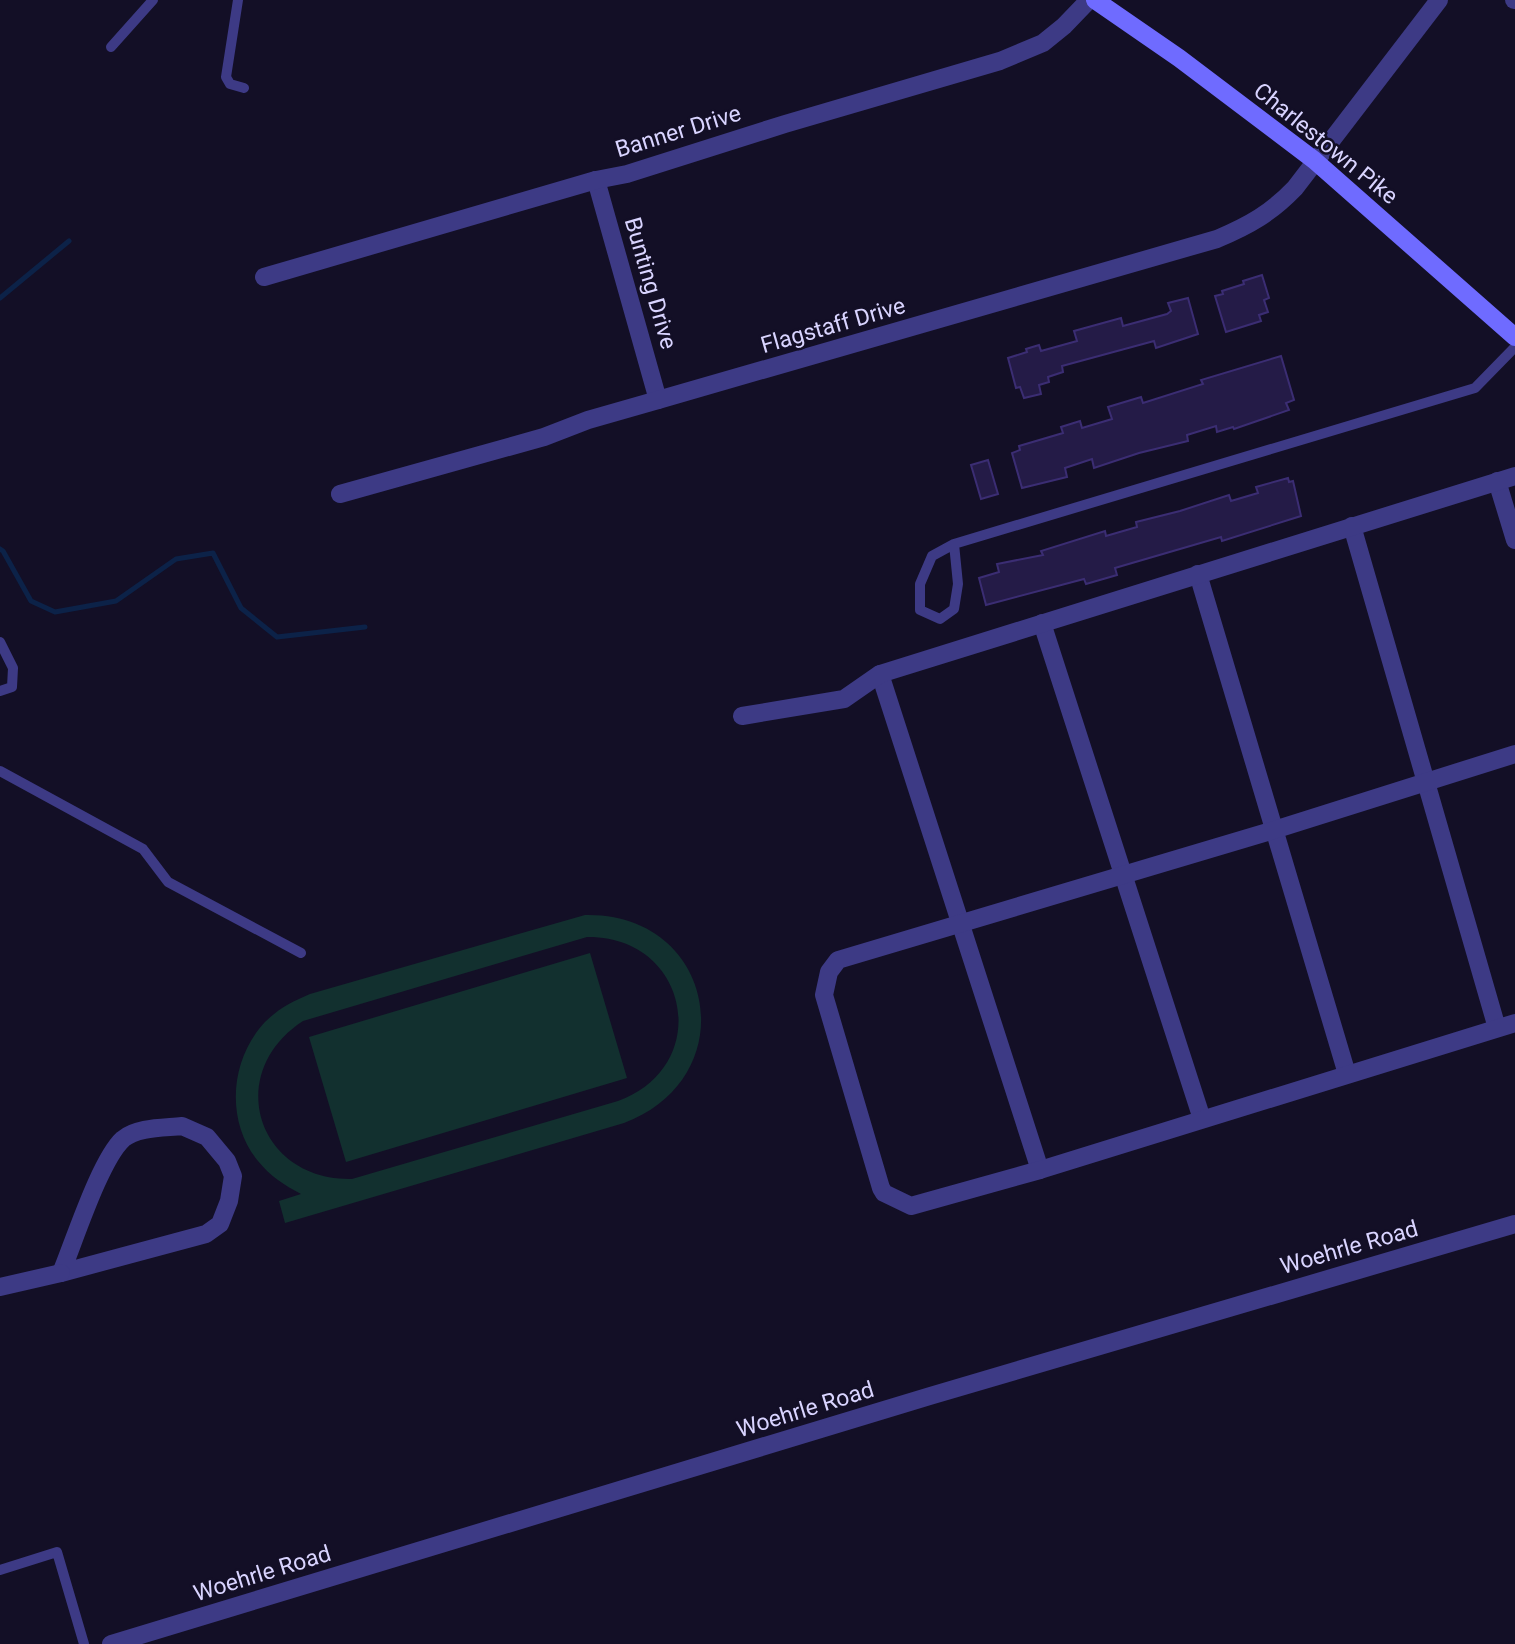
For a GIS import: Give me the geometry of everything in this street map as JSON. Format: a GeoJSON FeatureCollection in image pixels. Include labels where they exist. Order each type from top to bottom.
{"type":"FeatureCollection","features":[{"type":"Feature","properties":{"kind":"street","name":"Charlestown Pike"},"geometry":{"type":"LineString","coordinates":[[1092,0],[1179,58],[1314,160],[1515,337]]}},
{"type":"Feature","properties":{"kind":"street","name":"Banner Drive"},"geometry":{"type":"LineString","coordinates":[[264,277],[596,180],[627,174],[798,120],[1000,61],[1043,43],[1092,0]]}},
{"type":"Feature","properties":{"kind":"street","name":"Flagstaff Drive"},"geometry":{"type":"LineString","coordinates":[[340,494],[544,437],[588,420],[1217,239],[1249,226],[1277,207],[1295,188],[1438,0]]}},
{"type":"Feature","properties":{"kind":"street","name":"Bunting Drive"},"geometry":{"type":"LineString","coordinates":[[596,180],[658,400]]}},
{"type":"Feature","properties":{"kind":"street"},"geometry":{"type":"LineString","coordinates":[[742,716],[844,699],[880,674],[1515,476]]}},
{"type":"Feature","properties":{"kind":"street"},"geometry":{"type":"LineString","coordinates":[[1497,481],[1515,540]]}},
{"type":"Feature","properties":{"kind":"street"},"geometry":{"type":"LineString","coordinates":[[1352,526],[1497,1028]]}},
{"type":"Feature","properties":{"kind":"street"},"geometry":{"type":"LineString","coordinates":[[1198,574],[1347,1074]]}},
{"type":"Feature","properties":{"kind":"street"},"geometry":{"type":"LineString","coordinates":[[1042,623],[1202,1119]]}},
{"type":"Feature","properties":{"kind":"street"},"geometry":{"type":"LineString","coordinates":[[880,674],[1040,1170]]}},
{"type":"Feature","properties":{"kind":"street"},"geometry":{"type":"LineString","coordinates":[[1515,754],[1274,830],[838,960],[829,972],[824,995],[881,1188],[884,1193],[911,1206],[1040,1170],[1515,1023]]}},
{"type":"Feature","properties":{"kind":"street"},"geometry":{"type":"LineString","coordinates":[[0,1287],[61,1273],[206,1234],[220,1224],[229,1201],[233,1176],[227,1161],[207,1137],[182,1126],[135,1133],[123,1139],[103,1168],[61,1273]]}},
{"type":"Feature","properties":{"kind":"street","name":"Woehrle Road"},"geometry":{"type":"LineString","coordinates":[[111,1644],[930,1396],[1515,1224]]}},
{"type":"Feature","properties":{"kind":"lane"},"geometry":{"type":"LineString","coordinates":[[111,47],[153,0]]}},
{"type":"Feature","properties":{"kind":"lane"},"geometry":{"type":"LineString","coordinates":[[238,0],[226,77],[230,84],[244,88]]}},
{"type":"Feature","properties":{"kind":"lane"},"geometry":{"type":"LineString","coordinates":[[954,544],[957,584],[954,609],[940,619],[920,610],[920,584],[932,556],[954,544],[1475,388],[1515,347]]}},
{"type":"Feature","properties":{"kind":"lane"},"geometry":{"type":"LineString","coordinates":[[0,642],[13,668],[12,687],[0,691]]}},
{"type":"Feature","properties":{"kind":"lane"},"geometry":{"type":"LineString","coordinates":[[0,771],[143,849],[168,882],[301,953]]}},
{"type":"Feature","properties":{"kind":"lane"},"geometry":{"type":"LineString","coordinates":[[0,1570],[57,1552],[84,1644]]}},
{"type":"Feature","properties":{"kind":"green space"},"geometry":{"type":"Polygon","coordinates":[[[585,915],[629,921],[664,940],[687,967],[699,1001],[700,1036],[688,1071],[663,1101],[624,1123],[285,1223],[279,1201],[301,1194],[267,1171],[247,1145],[236,1109],[236,1090],[244,1054],[253,1037],[275,1013],[310,994],[585,915]],[[587,937],[303,1021],[278,1043],[264,1068],[258,1094],[262,1120],[274,1144],[293,1162],[319,1175],[352,1179],[618,1101],[648,1084],[668,1060],[678,1033],[677,1006],[667,979],[649,957],[622,942],[587,937]]]}},
{"type":"Feature","properties":{"kind":"green space"},"geometry":{"type":"Polygon","coordinates":[[[590,953],[627,1078],[346,1162],[309,1037],[590,953]]]}},
{"type":"Feature","properties":{"kind":"building"},"geometry":{"type":"Polygon","coordinates":[[[1262,275],[1269,298],[1264,300],[1268,312],[1259,315],[1261,321],[1226,332],[1215,296],[1244,284],[1243,281],[1262,275]]]}},
{"type":"Feature","properties":{"kind":"building"},"geometry":{"type":"Polygon","coordinates":[[[1188,298],[1198,334],[1156,348],[1154,341],[1062,366],[1063,372],[1048,377],[1049,382],[1039,385],[1041,394],[1024,398],[1020,387],[1016,388],[1008,358],[1039,345],[1041,351],[1077,341],[1074,331],[1121,318],[1123,326],[1167,314],[1171,311],[1168,303],[1188,298]]]}},
{"type":"Feature","properties":{"kind":"building"},"geometry":{"type":"Polygon","coordinates":[[[1281,356],[1294,400],[1286,403],[1289,410],[1234,429],[1233,427],[1217,432],[1216,426],[1187,435],[1188,441],[1094,468],[1092,459],[1065,468],[1067,477],[1022,488],[1012,453],[1020,450],[1019,446],[1063,433],[1061,427],[1080,421],[1082,428],[1112,419],[1108,407],[1141,397],[1143,403],[1203,384],[1201,380],[1281,356]]]}},
{"type":"Feature","properties":{"kind":"building"},"geometry":{"type":"Polygon","coordinates":[[[988,460],[998,494],[981,499],[971,465],[988,460]]]}},
{"type":"Feature","properties":{"kind":"building"},"geometry":{"type":"Polygon","coordinates":[[[1288,478],[1289,482],[1293,481],[1301,516],[1222,541],[1221,537],[1115,568],[1117,575],[1086,584],[1084,579],[986,605],[979,578],[999,572],[997,564],[1043,555],[1041,551],[1105,531],[1106,536],[1137,527],[1136,522],[1229,495],[1231,501],[1258,493],[1256,487],[1288,478]]]}},
{"type":"Feature","properties":{"kind":"waterway"},"geometry":{"type":"LineString","coordinates":[[0,298],[69,241]]}},
{"type":"Feature","properties":{"kind":"waterway"},"geometry":{"type":"LineString","coordinates":[[0,549],[31,601],[55,612],[116,601],[176,559],[213,553],[241,608],[277,637],[365,627]]}}]}
